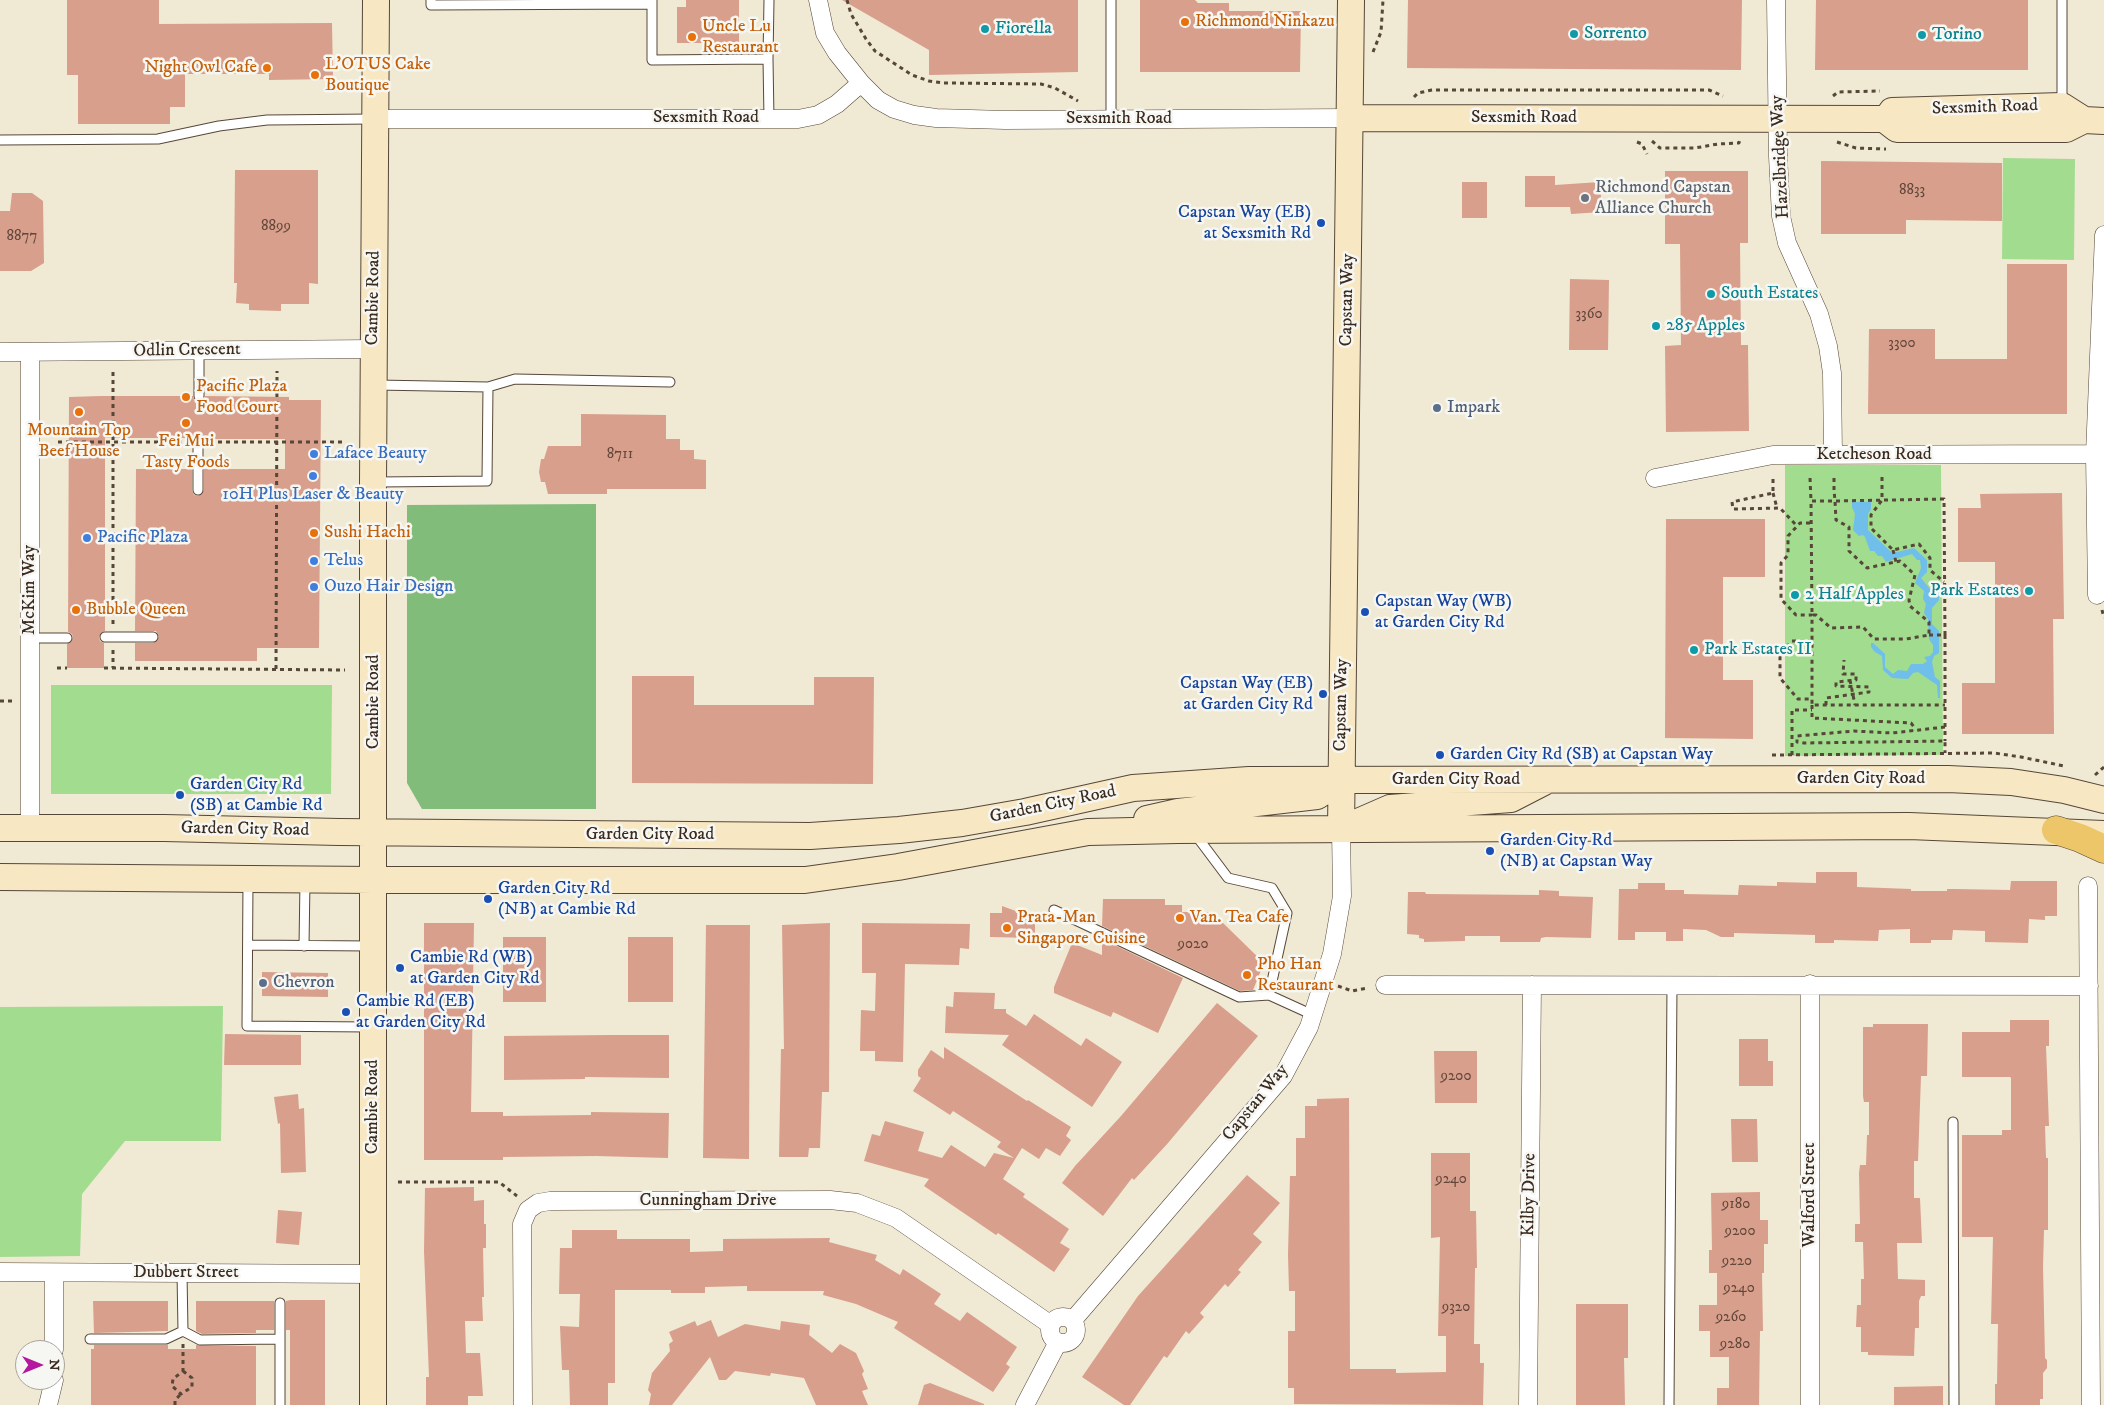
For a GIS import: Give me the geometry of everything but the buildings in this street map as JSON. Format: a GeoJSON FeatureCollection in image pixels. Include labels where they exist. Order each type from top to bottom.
{"type":"FeatureCollection","features":[{"type":"Feature","properties":{"kind":"main road","name":"Cambie Road"},"geometry":{"type":"LineString","coordinates":[[373,1405],[373,482],[376,0]]}},
{"type":"Feature","properties":{"kind":"main road","name":"Capstan Way"},"geometry":{"type":"LineString","coordinates":[[1341,830],[1351,0]]}},
{"type":"Feature","properties":{"kind":"main road","name":"Sexsmith Road"},"geometry":{"type":"LineString","coordinates":[[1884,119],[1892,112],[2062,106],[2094,121]]}},
{"type":"Feature","properties":{"kind":"main road","name":"Sexsmith Road"},"geometry":{"type":"LineString","coordinates":[[1350,118],[1884,119],[1897,129],[2066,129],[2094,121]]}},
{"type":"Feature","properties":{"kind":"main road"},"geometry":{"type":"LineString","coordinates":[[1088,832],[1178,812],[1318,796],[1342,779]]}},
{"type":"Feature","properties":{"kind":"main road","name":"Garden City Road"},"geometry":{"type":"LineString","coordinates":[[0,828],[820,835],[899,830],[962,823],[1025,812],[1133,788],[1249,780],[1948,779],[2011,782],[2064,790],[2104,800]]}},
{"type":"Feature","properties":{"kind":"main road"},"geometry":{"type":"LineString","coordinates":[[1341,830],[1390,808],[1511,799],[1546,780]]}},
{"type":"Feature","properties":{"kind":"main road","name":"Garden City Road"},"geometry":{"type":"LineString","coordinates":[[0,877],[374,880],[805,880],[898,867],[1088,832],[1909,826],[2056,830],[2104,834]]}},
{"type":"Feature","properties":{"kind":"main road"},"geometry":{"type":"LineString","coordinates":[[2056,830],[2104,849]]}},
{"type":"Feature","properties":{"kind":"street"},"geometry":{"type":"LineString","coordinates":[[818,0],[825,33],[837,53],[861,83]]}},
{"type":"Feature","properties":{"kind":"street","name":"Hazelbridge Way"},"geometry":{"type":"LineString","coordinates":[[1776,0],[1781,216],[1787,243],[1819,314],[1829,355],[1832,373],[1833,455]]}},
{"type":"Feature","properties":{"kind":"street","name":"Sexsmith Road"},"geometry":{"type":"LineString","coordinates":[[376,119],[798,119],[818,115],[837,104],[861,83],[878,100],[894,109],[921,116],[988,120],[1350,118]]}},
{"type":"Feature","properties":{"kind":"street"},"geometry":{"type":"LineString","coordinates":[[2097,595],[2095,454],[2104,234]]}},
{"type":"Feature","properties":{"kind":"street","name":"Odlin Crescent"},"geometry":{"type":"LineString","coordinates":[[0,352],[374,349]]}},
{"type":"Feature","properties":{"kind":"street","name":"McKim Way"},"geometry":{"type":"LineString","coordinates":[[30,353],[30,828]]}},
{"type":"Feature","properties":{"kind":"street","name":"Ketcheson Road"},"geometry":{"type":"LineString","coordinates":[[1655,478],[1773,455],[2095,454]]}},
{"type":"Feature","properties":{"kind":"street","name":"Capstan Way"},"geometry":{"type":"LineString","coordinates":[[1072,1320],[1283,1076],[1309,1027],[1332,954],[1342,896],[1341,830]]}},
{"type":"Feature","properties":{"kind":"street"},"geometry":{"type":"LineString","coordinates":[[2088,886],[2091,1405]]}},
{"type":"Feature","properties":{"kind":"street"},"geometry":{"type":"LineString","coordinates":[[1385,984],[2089,986]]}},
{"type":"Feature","properties":{"kind":"street","name":"Walford Street"},"geometry":{"type":"LineString","coordinates":[[1810,984],[1810,1405]]}},
{"type":"Feature","properties":{"kind":"street","name":"Kilby Drive"},"geometry":{"type":"LineString","coordinates":[[1528,1405],[1532,985]]}},
{"type":"Feature","properties":{"kind":"street","name":"Cunningham Drive"},"geometry":{"type":"LineString","coordinates":[[532,1207],[538,1203],[550,1201],[830,1200],[857,1203],[896,1218],[1051,1325]]}},
{"type":"Feature","properties":{"kind":"street"},"geometry":{"type":"LineString","coordinates":[[523,1405],[522,1224],[528,1210],[532,1207]]}},
{"type":"Feature","properties":{"kind":"street","name":"Dubbert Street"},"geometry":{"type":"LineString","coordinates":[[0,1272],[373,1274]]}},
{"type":"Feature","properties":{"kind":"street"},"geometry":{"type":"LineString","coordinates":[[54,1272],[54,1340]]}},
{"type":"Feature","properties":{"kind":"street"},"geometry":{"type":"LineString","coordinates":[[1063,1316],[1072,1320],[1076,1324],[1076,1335],[1068,1342],[1058,1342],[1051,1335],[1051,1325],[1058,1317],[1063,1316]]}},
{"type":"Feature","properties":{"kind":"street"},"geometry":{"type":"LineString","coordinates":[[1025,1405],[1058,1342]]}},
{"type":"Feature","properties":{"kind":"street"},"geometry":{"type":"LineString","coordinates":[[48,1405],[52,1390]]}},
{"type":"Feature","properties":{"kind":"lane"},"geometry":{"type":"LineString","coordinates":[[431,0],[431,5],[652,2],[652,60],[768,59]]}},
{"type":"Feature","properties":{"kind":"lane"},"geometry":{"type":"LineString","coordinates":[[768,0],[769,119]]}},
{"type":"Feature","properties":{"kind":"lane"},"geometry":{"type":"LineString","coordinates":[[1110,119],[1111,0]]}},
{"type":"Feature","properties":{"kind":"lane"},"geometry":{"type":"LineString","coordinates":[[2038,129],[2051,124],[2062,106],[2062,0]]}},
{"type":"Feature","properties":{"kind":"lane"},"geometry":{"type":"LineString","coordinates":[[0,140],[158,139],[219,126],[267,120],[376,119]]}},
{"type":"Feature","properties":{"kind":"lane"},"geometry":{"type":"LineString","coordinates":[[199,350],[199,396]]}},
{"type":"Feature","properties":{"kind":"lane"},"geometry":{"type":"LineString","coordinates":[[374,385],[488,387],[515,379],[670,382]]}},
{"type":"Feature","properties":{"kind":"lane"},"geometry":{"type":"LineString","coordinates":[[373,482],[487,481],[488,387]]}},
{"type":"Feature","properties":{"kind":"lane"},"geometry":{"type":"LineString","coordinates":[[198,438],[198,490]]}},
{"type":"Feature","properties":{"kind":"lane"},"geometry":{"type":"LineString","coordinates":[[109,638],[153,637]]}},
{"type":"Feature","properties":{"kind":"lane"},"geometry":{"type":"LineString","coordinates":[[30,638],[68,638]]}},
{"type":"Feature","properties":{"kind":"lane"},"geometry":{"type":"LineString","coordinates":[[1192,830],[1228,878],[1272,888],[1287,913],[1268,995]]}},
{"type":"Feature","properties":{"kind":"lane"},"geometry":{"type":"LineString","coordinates":[[248,878],[247,1026],[373,1027]]}},
{"type":"Feature","properties":{"kind":"lane"},"geometry":{"type":"LineString","coordinates":[[304,946],[305,879]]}},
{"type":"Feature","properties":{"kind":"lane"},"geometry":{"type":"LineString","coordinates":[[1054,910],[1239,997],[1268,995],[1313,1015]]}},
{"type":"Feature","properties":{"kind":"lane"},"geometry":{"type":"LineString","coordinates":[[248,945],[374,946]]}},
{"type":"Feature","properties":{"kind":"lane"},"geometry":{"type":"LineString","coordinates":[[1669,1405],[1672,984]]}},
{"type":"Feature","properties":{"kind":"lane"},"geometry":{"type":"LineString","coordinates":[[1953,1122],[1954,1405]]}},
{"type":"Feature","properties":{"kind":"lane"},"geometry":{"type":"LineString","coordinates":[[182,1273],[183,1331]]}},
{"type":"Feature","properties":{"kind":"lane"},"geometry":{"type":"LineString","coordinates":[[280,1303],[280,1405]]}},
{"type":"Feature","properties":{"kind":"lane"},"geometry":{"type":"LineString","coordinates":[[183,1331],[200,1340],[280,1338]]}},
{"type":"Feature","properties":{"kind":"lane"},"geometry":{"type":"LineString","coordinates":[[90,1339],[166,1339],[183,1331]]}},
{"type":"Feature","properties":{"kind":"path"},"geometry":{"type":"LineString","coordinates":[[847,0],[851,14],[875,51],[912,75],[928,81],[944,83],[1041,84],[1055,88],[1077,100]]}},
{"type":"Feature","properties":{"kind":"path"},"geometry":{"type":"LineString","coordinates":[[1392,118],[1418,93],[1432,90],[1709,90],[1724,96],[1743,118]]}},
{"type":"Feature","properties":{"kind":"path"},"geometry":{"type":"LineString","coordinates":[[113,370],[109,638],[113,668]]}},
{"type":"Feature","properties":{"kind":"path"},"geometry":{"type":"LineString","coordinates":[[277,371],[277,669]]}},
{"type":"Feature","properties":{"kind":"path"},"geometry":{"type":"LineString","coordinates":[[1882,477],[1882,500],[1871,515],[1871,528],[1893,550],[1896,562]]}},
{"type":"Feature","properties":{"kind":"path"},"geometry":{"type":"LineString","coordinates":[[1810,478],[1812,718],[1911,724],[1914,727],[1913,730]]}},
{"type":"Feature","properties":{"kind":"path"},"geometry":{"type":"LineString","coordinates":[[1834,478],[1836,520],[1849,527],[1850,551],[1867,568],[1900,561],[1915,575],[1909,600],[1910,606],[1929,622],[1929,635]]}},
{"type":"Feature","properties":{"kind":"path"},"geometry":{"type":"LineString","coordinates":[[1773,479],[1776,508]]}},
{"type":"Feature","properties":{"kind":"path"},"geometry":{"type":"LineString","coordinates":[[1773,493],[1732,502],[1733,509],[1780,508],[1797,526]]}},
{"type":"Feature","properties":{"kind":"path"},"geometry":{"type":"LineString","coordinates":[[1810,501],[1944,499],[1946,753]]}},
{"type":"Feature","properties":{"kind":"path"},"geometry":{"type":"LineString","coordinates":[[1810,523],[1800,523],[1788,536],[1788,555],[1781,563],[1781,600],[1796,615],[1816,615],[1831,628],[1864,627],[1874,639],[1906,639],[1929,635],[1945,635]]}},
{"type":"Feature","properties":{"kind":"path"},"geometry":{"type":"LineString","coordinates":[[1893,550],[1919,544],[1930,558],[1930,570],[1944,582]]}},
{"type":"Feature","properties":{"kind":"path"},"geometry":{"type":"LineString","coordinates":[[1812,641],[1792,641],[1780,654],[1780,678],[1798,698],[1812,698]]}},
{"type":"Feature","properties":{"kind":"path"},"geometry":{"type":"LineString","coordinates":[[1826,705],[1826,698],[1869,692],[1869,687],[1836,686],[1836,682],[1856,680],[1856,674],[1843,674],[1844,660]]}},
{"type":"Feature","properties":{"kind":"path"},"geometry":{"type":"LineString","coordinates":[[57,668],[68,668]]}},
{"type":"Feature","properties":{"kind":"path"},"geometry":{"type":"LineString","coordinates":[[104,668],[346,670]]}},
{"type":"Feature","properties":{"kind":"path"},"geometry":{"type":"LineString","coordinates":[[1845,680],[1848,674]]}},
{"type":"Feature","properties":{"kind":"path"},"geometry":{"type":"LineString","coordinates":[[1850,680],[1855,705]]}},
{"type":"Feature","properties":{"kind":"path"},"geometry":{"type":"LineString","coordinates":[[0,701],[12,701]]}},
{"type":"Feature","properties":{"kind":"path"},"geometry":{"type":"LineString","coordinates":[[1812,705],[1945,705]]}},
{"type":"Feature","properties":{"kind":"path"},"geometry":{"type":"LineString","coordinates":[[1792,755],[1792,710],[1812,710]]}},
{"type":"Feature","properties":{"kind":"path"},"geometry":{"type":"LineString","coordinates":[[1792,736],[1854,731],[1892,733],[1946,726]]}},
{"type":"Feature","properties":{"kind":"path"},"geometry":{"type":"LineString","coordinates":[[1797,736],[1797,742],[1804,743],[1945,741]]}},
{"type":"Feature","properties":{"kind":"path"},"geometry":{"type":"LineString","coordinates":[[2097,774],[2104,767]]}},
{"type":"Feature","properties":{"kind":"path"},"geometry":{"type":"LineString","coordinates":[[1323,981],[1352,991],[1385,984]]}},
{"type":"Feature","properties":{"kind":"path"},"geometry":{"type":"LineString","coordinates":[[398,1182],[499,1182],[532,1207]]}},
{"type":"Feature","properties":{"kind":"path"},"geometry":{"type":"LineString","coordinates":[[183,1331],[183,1371]]}},
{"type":"Feature","properties":{"kind":"path"},"geometry":{"type":"LineString","coordinates":[[181,1394],[172,1386],[173,1379],[183,1371]]}},
{"type":"Feature","properties":{"kind":"path"},"geometry":{"type":"LineString","coordinates":[[175,1405],[175,1400],[192,1387],[192,1378],[183,1371]]}},
{"type":"Feature","properties":{"kind":"green space"},"geometry":{"type":"Polygon","coordinates":[[[2003,158],[2075,159],[2074,260],[2002,259],[2003,158]]]}},
{"type":"Feature","properties":{"kind":"green space"},"geometry":{"type":"Polygon","coordinates":[[[1785,465],[1941,465],[1943,755],[1785,756],[1785,465]]]}},
{"type":"Feature","properties":{"kind":"green space"},"geometry":{"type":"Polygon","coordinates":[[[596,504],[596,809],[422,809],[407,783],[407,505],[596,504]]]}},
{"type":"Feature","properties":{"kind":"green space"},"geometry":{"type":"Polygon","coordinates":[[[51,685],[332,685],[331,794],[51,794],[51,685]]]}},
{"type":"Feature","properties":{"kind":"green space"},"geometry":{"type":"Polygon","coordinates":[[[223,1006],[221,1141],[125,1141],[82,1194],[80,1256],[0,1257],[0,1007],[223,1006]]]}},
{"type":"Feature","properties":{"kind":"water"},"geometry":{"type":"Polygon","coordinates":[[[1852,502],[1871,502],[1871,509],[1868,514],[1868,530],[1890,551],[1897,552],[1914,548],[1927,560],[1927,572],[1921,578],[1930,589],[1939,590],[1939,600],[1932,608],[1932,624],[1939,631],[1939,653],[1934,656],[1932,662],[1935,677],[1940,681],[1940,698],[1938,698],[1937,685],[1918,672],[1913,673],[1908,679],[1892,678],[1883,670],[1882,656],[1871,647],[1871,643],[1873,643],[1885,654],[1885,667],[1893,674],[1898,670],[1907,671],[1911,664],[1923,664],[1927,661],[1924,657],[1930,656],[1933,652],[1933,645],[1929,639],[1928,619],[1924,613],[1926,604],[1923,599],[1924,591],[1915,583],[1921,568],[1920,560],[1917,560],[1912,554],[1886,562],[1882,556],[1878,556],[1874,551],[1870,551],[1865,537],[1863,535],[1859,536],[1853,530],[1855,514],[1852,502]]]}},
{"type":"Feature","properties":{"kind":"place","name":"Richmond Ninkazu"},"geometry":{"type":"Point","coordinates":[1185,22]}},
{"type":"Feature","properties":{"kind":"place","name":"Fiorella"},"geometry":{"type":"Point","coordinates":[985,29]}},
{"type":"Feature","properties":{"kind":"place","name":"Sorrento"},"geometry":{"type":"Point","coordinates":[1574,34]}},
{"type":"Feature","properties":{"kind":"place","name":"Torino"},"geometry":{"type":"Point","coordinates":[1922,35]}},
{"type":"Feature","properties":{"kind":"place","name":"Uncle Lu Restaurant"},"geometry":{"type":"Point","coordinates":[692,37]}},
{"type":"Feature","properties":{"kind":"place","name":"Night Owl Cafe"},"geometry":{"type":"Point","coordinates":[267,68]}},
{"type":"Feature","properties":{"kind":"place","name":"L'OTUS Cake Boutique"},"geometry":{"type":"Point","coordinates":[315,75]}},
{"type":"Feature","properties":{"kind":"place","name":"Richmond Capstan Alliance Church"},"geometry":{"type":"Point","coordinates":[1585,198]}},
{"type":"Feature","properties":{"kind":"place","name":"Capstan Way (EB) at Sexsmith Rd"},"geometry":{"type":"Point","coordinates":[1321,223]}},
{"type":"Feature","properties":{"kind":"place","name":"South Estates"},"geometry":{"type":"Point","coordinates":[1711,294]}},
{"type":"Feature","properties":{"kind":"place","name":"285 Apples"},"geometry":{"type":"Point","coordinates":[1656,326]}},
{"type":"Feature","properties":{"kind":"place","name":"Pacific Plaza Food Court"},"geometry":{"type":"Point","coordinates":[186,397]}},
{"type":"Feature","properties":{"kind":"place","name":"Impark"},"geometry":{"type":"Point","coordinates":[1437,408]}},
{"type":"Feature","properties":{"kind":"place","name":"Mountain Top Beef House"},"geometry":{"type":"Point","coordinates":[79,412]}},
{"type":"Feature","properties":{"kind":"place","name":"Fei Mui Tasty Foods"},"geometry":{"type":"Point","coordinates":[186,423]}},
{"type":"Feature","properties":{"kind":"place","name":"Laface Beauty"},"geometry":{"type":"Point","coordinates":[314,454]}},
{"type":"Feature","properties":{"kind":"place","name":"10H Plus Laser & Beauty"},"geometry":{"type":"Point","coordinates":[313,476]}},
{"type":"Feature","properties":{"kind":"place","name":"Sushi Hachi"},"geometry":{"type":"Point","coordinates":[314,533]}},
{"type":"Feature","properties":{"kind":"place","name":"Pacific Plaza"},"geometry":{"type":"Point","coordinates":[87,538]}},
{"type":"Feature","properties":{"kind":"place","name":"Telus"},"geometry":{"type":"Point","coordinates":[314,561]}},
{"type":"Feature","properties":{"kind":"place","name":"Ouzo Hair Design"},"geometry":{"type":"Point","coordinates":[314,587]}},
{"type":"Feature","properties":{"kind":"place","name":"Park Estates"},"geometry":{"type":"Point","coordinates":[2029,591]}},
{"type":"Feature","properties":{"kind":"place","name":"2 Half Apples"},"geometry":{"type":"Point","coordinates":[1795,595]}},
{"type":"Feature","properties":{"kind":"place","name":"Bubble Queen"},"geometry":{"type":"Point","coordinates":[76,610]}},
{"type":"Feature","properties":{"kind":"place","name":"Capstan Way (WB) at Garden City Rd"},"geometry":{"type":"Point","coordinates":[1365,612]}},
{"type":"Feature","properties":{"kind":"place","name":"Park Estates II"},"geometry":{"type":"Point","coordinates":[1694,650]}},
{"type":"Feature","properties":{"kind":"place","name":"Capstan Way (EB) at Garden City Rd"},"geometry":{"type":"Point","coordinates":[1323,694]}},
{"type":"Feature","properties":{"kind":"place","name":"Garden City Rd (SB) at Capstan Way"},"geometry":{"type":"Point","coordinates":[1440,755]}},
{"type":"Feature","properties":{"kind":"place","name":"Garden City Rd (SB) at Cambie Rd"},"geometry":{"type":"Point","coordinates":[180,795]}},
{"type":"Feature","properties":{"kind":"place","name":"Garden City Rd (NB) at Capstan Way"},"geometry":{"type":"Point","coordinates":[1490,851]}},
{"type":"Feature","properties":{"kind":"place","name":"Garden City Rd (NB) at Cambie Rd"},"geometry":{"type":"Point","coordinates":[488,899]}},
{"type":"Feature","properties":{"kind":"place","name":"Van. Tea Cafe"},"geometry":{"type":"Point","coordinates":[1180,918]}},
{"type":"Feature","properties":{"kind":"place","name":"Prata-Man Singapore Cuisine"},"geometry":{"type":"Point","coordinates":[1007,928]}},
{"type":"Feature","properties":{"kind":"place","name":"Cambie Rd (WB) at Garden City Rd"},"geometry":{"type":"Point","coordinates":[400,968]}},
{"type":"Feature","properties":{"kind":"place","name":"Pho Han Restaurant"},"geometry":{"type":"Point","coordinates":[1247,975]}},
{"type":"Feature","properties":{"kind":"place","name":"Chevron"},"geometry":{"type":"Point","coordinates":[263,983]}},
{"type":"Feature","properties":{"kind":"place","name":"Cambie Rd (EB) at Garden City Rd"},"geometry":{"type":"Point","coordinates":[346,1012]}}]}
